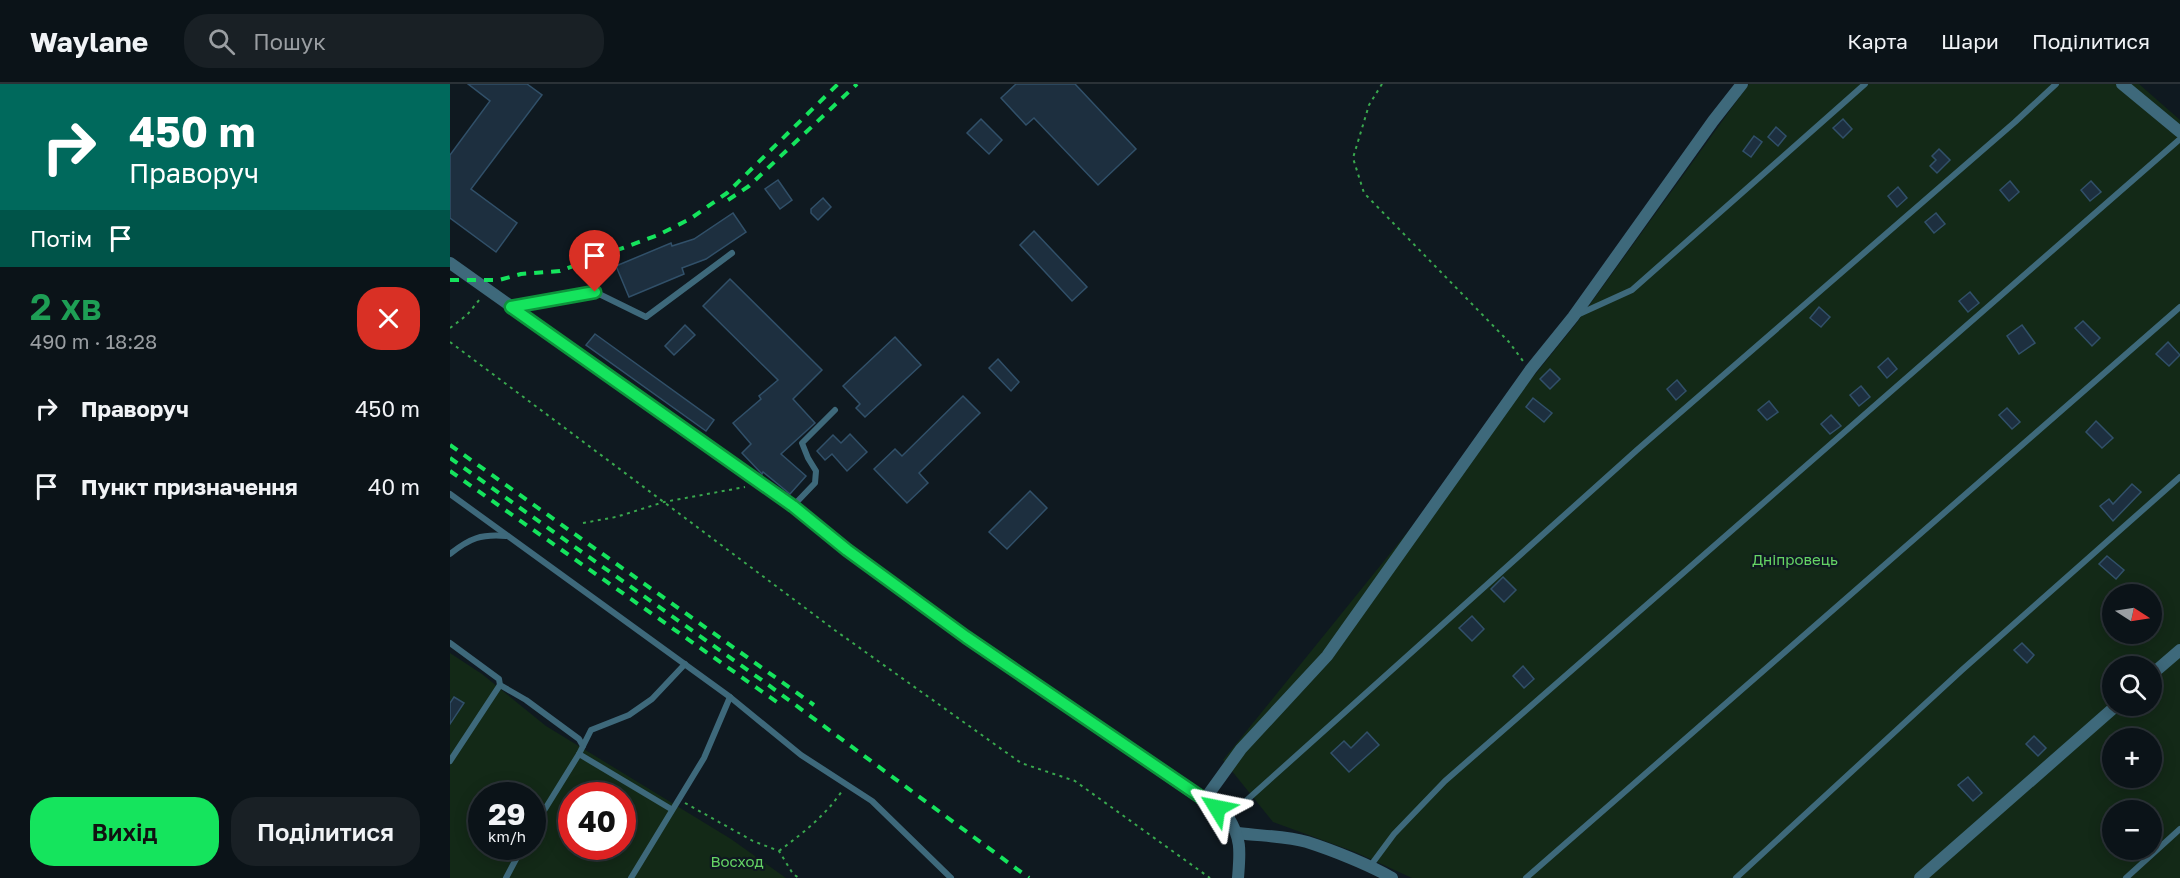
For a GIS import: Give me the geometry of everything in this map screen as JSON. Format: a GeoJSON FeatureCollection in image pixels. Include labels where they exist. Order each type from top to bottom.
{"type":"FeatureCollection","features":[{"type":"Feature","properties":{"kind":"street"},"geometry":{"type":"LineString","coordinates":[[1205,799],[1241,749],[1327,656],[1531,369],[1573,317],[1742,84]]}},
{"type":"Feature","properties":{"kind":"street"},"geometry":{"type":"LineString","coordinates":[[2122,84],[2180,132]]}},
{"type":"Feature","properties":{"kind":"street"},"geometry":{"type":"LineString","coordinates":[[450,264],[793,506],[847,550],[966,637],[1205,799],[1228,817],[1238,833],[1240,847],[1238,878]]}},
{"type":"Feature","properties":{"kind":"street"},"geometry":{"type":"LineString","coordinates":[[2162,666],[2180,650]]}},
{"type":"Feature","properties":{"kind":"street"},"geometry":{"type":"LineString","coordinates":[[1920,878],[2104,716]]}},
{"type":"Feature","properties":{"kind":"street"},"geometry":{"type":"LineString","coordinates":[[1238,833],[1306,842],[1358,863],[1371,865],[1392,878]]}},
{"type":"Feature","properties":{"kind":"lane"},"geometry":{"type":"LineString","coordinates":[[1573,317],[1632,290],[1865,84]]}},
{"type":"Feature","properties":{"kind":"lane"},"geometry":{"type":"LineString","coordinates":[[1228,817],[1628,458],[2056,84]]}},
{"type":"Feature","properties":{"kind":"lane"},"geometry":{"type":"LineString","coordinates":[[1371,865],[1394,834],[1445,781],[2180,140]]}},
{"type":"Feature","properties":{"kind":"lane"},"geometry":{"type":"LineString","coordinates":[[511,307],[595,292],[646,317],[732,253]]}},
{"type":"Feature","properties":{"kind":"lane"},"geometry":{"type":"LineString","coordinates":[[1527,878],[2180,307]]}},
{"type":"Feature","properties":{"kind":"lane"},"geometry":{"type":"LineString","coordinates":[[793,506],[815,483],[816,471],[802,443],[835,410]]}},
{"type":"Feature","properties":{"kind":"lane"},"geometry":{"type":"LineString","coordinates":[[1736,878],[1962,670],[2180,477]]}},
{"type":"Feature","properties":{"kind":"lane"},"geometry":{"type":"LineString","coordinates":[[450,494],[730,697],[801,755],[872,801],[951,878]]}},
{"type":"Feature","properties":{"kind":"lane"},"geometry":{"type":"LineString","coordinates":[[450,554],[461,545],[485,534],[506,536]]}},
{"type":"Feature","properties":{"kind":"lane"},"geometry":{"type":"LineString","coordinates":[[450,643],[499,679],[500,685],[450,761]]}},
{"type":"Feature","properties":{"kind":"lane"},"geometry":{"type":"LineString","coordinates":[[546,807],[591,730],[629,715],[652,699],[685,664]]}},
{"type":"Feature","properties":{"kind":"lane"},"geometry":{"type":"LineString","coordinates":[[500,685],[526,700],[579,739],[583,746]]}},
{"type":"Feature","properties":{"kind":"lane"},"geometry":{"type":"LineString","coordinates":[[631,878],[704,758],[730,697]]}},
{"type":"Feature","properties":{"kind":"lane"},"geometry":{"type":"LineString","coordinates":[[579,754],[671,809]]}},
{"type":"Feature","properties":{"kind":"lane"},"geometry":{"type":"LineString","coordinates":[[2126,878],[2180,829]]}},
{"type":"Feature","properties":{"kind":"lane"},"geometry":{"type":"LineString","coordinates":[[506,878],[516,860]]}},
{"type":"Feature","properties":{"kind":"path"},"geometry":{"type":"LineString","coordinates":[[1382,84],[1369,105],[1353,158],[1364,193],[1509,342],[1514,352],[1531,369]]}},
{"type":"Feature","properties":{"kind":"path"},"geometry":{"type":"LineString","coordinates":[[450,328],[467,315],[488,290]]}},
{"type":"Feature","properties":{"kind":"path"},"geometry":{"type":"LineString","coordinates":[[450,342],[836,631],[1021,763],[1075,781],[1210,878]]}},
{"type":"Feature","properties":{"kind":"path"},"geometry":{"type":"LineString","coordinates":[[583,523],[616,517],[664,502],[760,483]]}},
{"type":"Feature","properties":{"kind":"path"},"geometry":{"type":"LineString","coordinates":[[779,851],[831,807],[846,784]]}},
{"type":"Feature","properties":{"kind":"path"},"geometry":{"type":"LineString","coordinates":[[678,799],[753,842],[779,851],[793,874],[799,878]]}},
{"type":"Feature","properties":{"kind":"green space","name":"Дніпровець"},"geometry":{"type":"Polygon","coordinates":[[[1749,84],[2139,84],[2180,120],[2180,878],[1412,878],[1355,852],[1273,822],[1223,760],[1575,325],[1749,84]]]}},
{"type":"Feature","properties":{"kind":"green space","name":"Восход"},"geometry":{"type":"Polygon","coordinates":[[[450,653],[482,674],[546,726],[731,839],[786,878],[450,878],[450,653]]]}},
{"type":"Feature","properties":{"kind":"building"},"geometry":{"type":"Polygon","coordinates":[[[468,84],[527,84],[542,95],[471,189],[517,223],[496,252],[450,218],[450,155],[490,101],[468,84]]]}},
{"type":"Feature","properties":{"kind":"building"},"geometry":{"type":"Polygon","coordinates":[[[1016,84],[1075,84],[1136,149],[1098,185],[1034,118],[1026,125],[1001,98],[1016,84]]]}},
{"type":"Feature","properties":{"kind":"building"},"geometry":{"type":"Polygon","coordinates":[[[981,119],[1002,140],[989,154],[967,133],[981,119]]]}},
{"type":"Feature","properties":{"kind":"building"},"geometry":{"type":"Polygon","coordinates":[[[1843,119],[1852,129],[1843,138],[1833,128],[1843,119]]]}},
{"type":"Feature","properties":{"kind":"building"},"geometry":{"type":"Polygon","coordinates":[[[1776,127],[1786,136],[1778,146],[1768,137],[1776,127]]]}},
{"type":"Feature","properties":{"kind":"building"},"geometry":{"type":"Polygon","coordinates":[[[1754,136],[1762,142],[1751,157],[1743,151],[1754,136]]]}},
{"type":"Feature","properties":{"kind":"building"},"geometry":{"type":"Polygon","coordinates":[[[1939,149],[1950,160],[1937,173],[1930,166],[1936,160],[1932,156],[1939,149]]]}},
{"type":"Feature","properties":{"kind":"building"},"geometry":{"type":"Polygon","coordinates":[[[778,180],[792,200],[780,209],[765,189],[778,180]]]}},
{"type":"Feature","properties":{"kind":"building"},"geometry":{"type":"Polygon","coordinates":[[[2010,181],[2019,192],[2009,201],[2000,190],[2010,181]]]}},
{"type":"Feature","properties":{"kind":"building"},"geometry":{"type":"Polygon","coordinates":[[[2091,181],[2101,192],[2090,201],[2081,190],[2091,181]]]}},
{"type":"Feature","properties":{"kind":"building"},"geometry":{"type":"Polygon","coordinates":[[[1898,187],[1907,198],[1897,207],[1888,196],[1898,187]]]}},
{"type":"Feature","properties":{"kind":"building"},"geometry":{"type":"Polygon","coordinates":[[[823,198],[831,207],[818,220],[811,213],[811,209],[823,198]]]}},
{"type":"Feature","properties":{"kind":"building"},"geometry":{"type":"Polygon","coordinates":[[[733,213],[746,232],[706,259],[682,268],[684,274],[629,297],[616,266],[671,243],[672,246],[694,239],[733,213]]]}},
{"type":"Feature","properties":{"kind":"building"},"geometry":{"type":"Polygon","coordinates":[[[1936,213],[1945,224],[1934,233],[1925,222],[1936,213]]]}},
{"type":"Feature","properties":{"kind":"building"},"geometry":{"type":"Polygon","coordinates":[[[1034,231],[1087,287],[1072,301],[1020,245],[1034,231]]]}},
{"type":"Feature","properties":{"kind":"building"},"geometry":{"type":"Polygon","coordinates":[[[730,279],[822,370],[793,399],[815,423],[781,454],[806,476],[790,494],[763,472],[762,474],[742,453],[751,444],[733,423],[761,399],[759,396],[778,380],[703,306],[730,279]]]}},
{"type":"Feature","properties":{"kind":"building"},"geometry":{"type":"Polygon","coordinates":[[[1970,292],[1979,303],[1968,312],[1959,301],[1970,292]]]}},
{"type":"Feature","properties":{"kind":"building"},"geometry":{"type":"Polygon","coordinates":[[[1819,307],[1830,317],[1821,327],[1810,318],[1819,307]]]}},
{"type":"Feature","properties":{"kind":"building"},"geometry":{"type":"Polygon","coordinates":[[[2083,321],[2100,338],[2092,346],[2075,328],[2083,321]]]}},
{"type":"Feature","properties":{"kind":"building"},"geometry":{"type":"Polygon","coordinates":[[[685,325],[695,335],[674,355],[665,346],[685,325]]]}},
{"type":"Feature","properties":{"kind":"building"},"geometry":{"type":"Polygon","coordinates":[[[2022,325],[2035,343],[2019,354],[2007,336],[2022,325]]]}},
{"type":"Feature","properties":{"kind":"building"},"geometry":{"type":"Polygon","coordinates":[[[595,334],[714,420],[706,431],[586,345],[595,334]]]}},
{"type":"Feature","properties":{"kind":"building"},"geometry":{"type":"Polygon","coordinates":[[[895,337],[921,365],[865,417],[856,408],[860,404],[843,386],[895,337]]]}},
{"type":"Feature","properties":{"kind":"building"},"geometry":{"type":"Polygon","coordinates":[[[2168,342],[2180,355],[2169,366],[2156,354],[2168,342]]]}},
{"type":"Feature","properties":{"kind":"building"},"geometry":{"type":"Polygon","coordinates":[[[1888,358],[1897,369],[1887,378],[1878,367],[1888,358]]]}},
{"type":"Feature","properties":{"kind":"building"},"geometry":{"type":"Polygon","coordinates":[[[998,359],[1019,382],[1011,391],[989,368],[998,359]]]}},
{"type":"Feature","properties":{"kind":"building"},"geometry":{"type":"Polygon","coordinates":[[[1550,369],[1560,379],[1550,389],[1540,379],[1550,369]]]}},
{"type":"Feature","properties":{"kind":"building"},"geometry":{"type":"Polygon","coordinates":[[[1677,380],[1686,391],[1676,400],[1667,389],[1677,380]]]}},
{"type":"Feature","properties":{"kind":"building"},"geometry":{"type":"Polygon","coordinates":[[[1861,386],[1870,397],[1859,406],[1850,395],[1861,386]]]}},
{"type":"Feature","properties":{"kind":"building"},"geometry":{"type":"Polygon","coordinates":[[[963,396],[980,413],[919,473],[928,483],[907,503],[874,469],[895,449],[902,456],[963,396]]]}},
{"type":"Feature","properties":{"kind":"building"},"geometry":{"type":"Polygon","coordinates":[[[1533,398],[1552,413],[1544,422],[1526,407],[1533,398]]]}},
{"type":"Feature","properties":{"kind":"building"},"geometry":{"type":"Polygon","coordinates":[[[1769,401],[1778,412],[1767,420],[1758,410],[1769,401]]]}},
{"type":"Feature","properties":{"kind":"building"},"geometry":{"type":"Polygon","coordinates":[[[2007,408],[2020,422],[2012,429],[1999,415],[2007,408]]]}},
{"type":"Feature","properties":{"kind":"building"},"geometry":{"type":"Polygon","coordinates":[[[1831,415],[1841,426],[1830,434],[1821,424],[1831,415]]]}},
{"type":"Feature","properties":{"kind":"building"},"geometry":{"type":"Polygon","coordinates":[[[2096,421],[2113,438],[2102,448],[2086,432],[2096,421]]]}},
{"type":"Feature","properties":{"kind":"building"},"geometry":{"type":"Polygon","coordinates":[[[850,434],[867,452],[847,471],[832,454],[825,460],[817,451],[833,435],[841,443],[850,434]]]}},
{"type":"Feature","properties":{"kind":"building"},"geometry":{"type":"Polygon","coordinates":[[[2132,484],[2141,492],[2113,521],[2100,506],[2109,499],[2113,504],[2132,484]]]}},
{"type":"Feature","properties":{"kind":"building"},"geometry":{"type":"Polygon","coordinates":[[[1030,491],[1047,508],[1007,549],[989,532],[1030,491]]]}},
{"type":"Feature","properties":{"kind":"building"},"geometry":{"type":"Polygon","coordinates":[[[2107,556],[2124,570],[2116,579],[2099,564],[2107,556]]]}},
{"type":"Feature","properties":{"kind":"building"},"geometry":{"type":"Polygon","coordinates":[[[1503,577],[1516,590],[1504,602],[1491,589],[1503,577]]]}},
{"type":"Feature","properties":{"kind":"building"},"geometry":{"type":"Polygon","coordinates":[[[1472,616],[1484,629],[1472,641],[1459,628],[1472,616]]]}},
{"type":"Feature","properties":{"kind":"building"},"geometry":{"type":"Polygon","coordinates":[[[2022,643],[2034,655],[2027,663],[2014,650],[2022,643]]]}},
{"type":"Feature","properties":{"kind":"building"},"geometry":{"type":"Polygon","coordinates":[[[1523,666],[1534,679],[1524,688],[1513,676],[1523,666]]]}},
{"type":"Feature","properties":{"kind":"building"},"geometry":{"type":"Polygon","coordinates":[[[454,697],[464,703],[450,724],[450,703],[454,697]]]}},
{"type":"Feature","properties":{"kind":"building"},"geometry":{"type":"Polygon","coordinates":[[[1367,732],[1379,745],[1349,772],[1331,753],[1344,741],[1351,748],[1367,732]]]}},
{"type":"Feature","properties":{"kind":"building"},"geometry":{"type":"Polygon","coordinates":[[[2034,736],[2046,748],[2038,756],[2026,744],[2034,736]]]}},
{"type":"Feature","properties":{"kind":"building"},"geometry":{"type":"Polygon","coordinates":[[[1968,777],[1982,793],[1973,801],[1958,785],[1968,777]]]}},
{"type":"Feature","properties":{"kind":"railway"},"geometry":{"type":"LineString","coordinates":[[450,280],[499,280],[521,274],[560,271],[658,235],[690,219],[727,193],[838,84]]}},
{"type":"Feature","properties":{"kind":"railway"},"geometry":{"type":"LineString","coordinates":[[728,200],[749,186],[857,84]]}},
{"type":"Feature","properties":{"kind":"railway"},"geometry":{"type":"LineString","coordinates":[[450,445],[814,705]]}},
{"type":"Feature","properties":{"kind":"railway"},"geometry":{"type":"LineString","coordinates":[[450,458],[763,681],[1029,878]]}},
{"type":"Feature","properties":{"kind":"railway"},"geometry":{"type":"LineString","coordinates":[[450,471],[781,705]]}},
{"type":"Feature","properties":{"kind":"route"},"geometry":{"type":"LineString","coordinates":[[595,292],[511,307],[793,506],[847,550],[966,637],[1217,808]]}}]}
